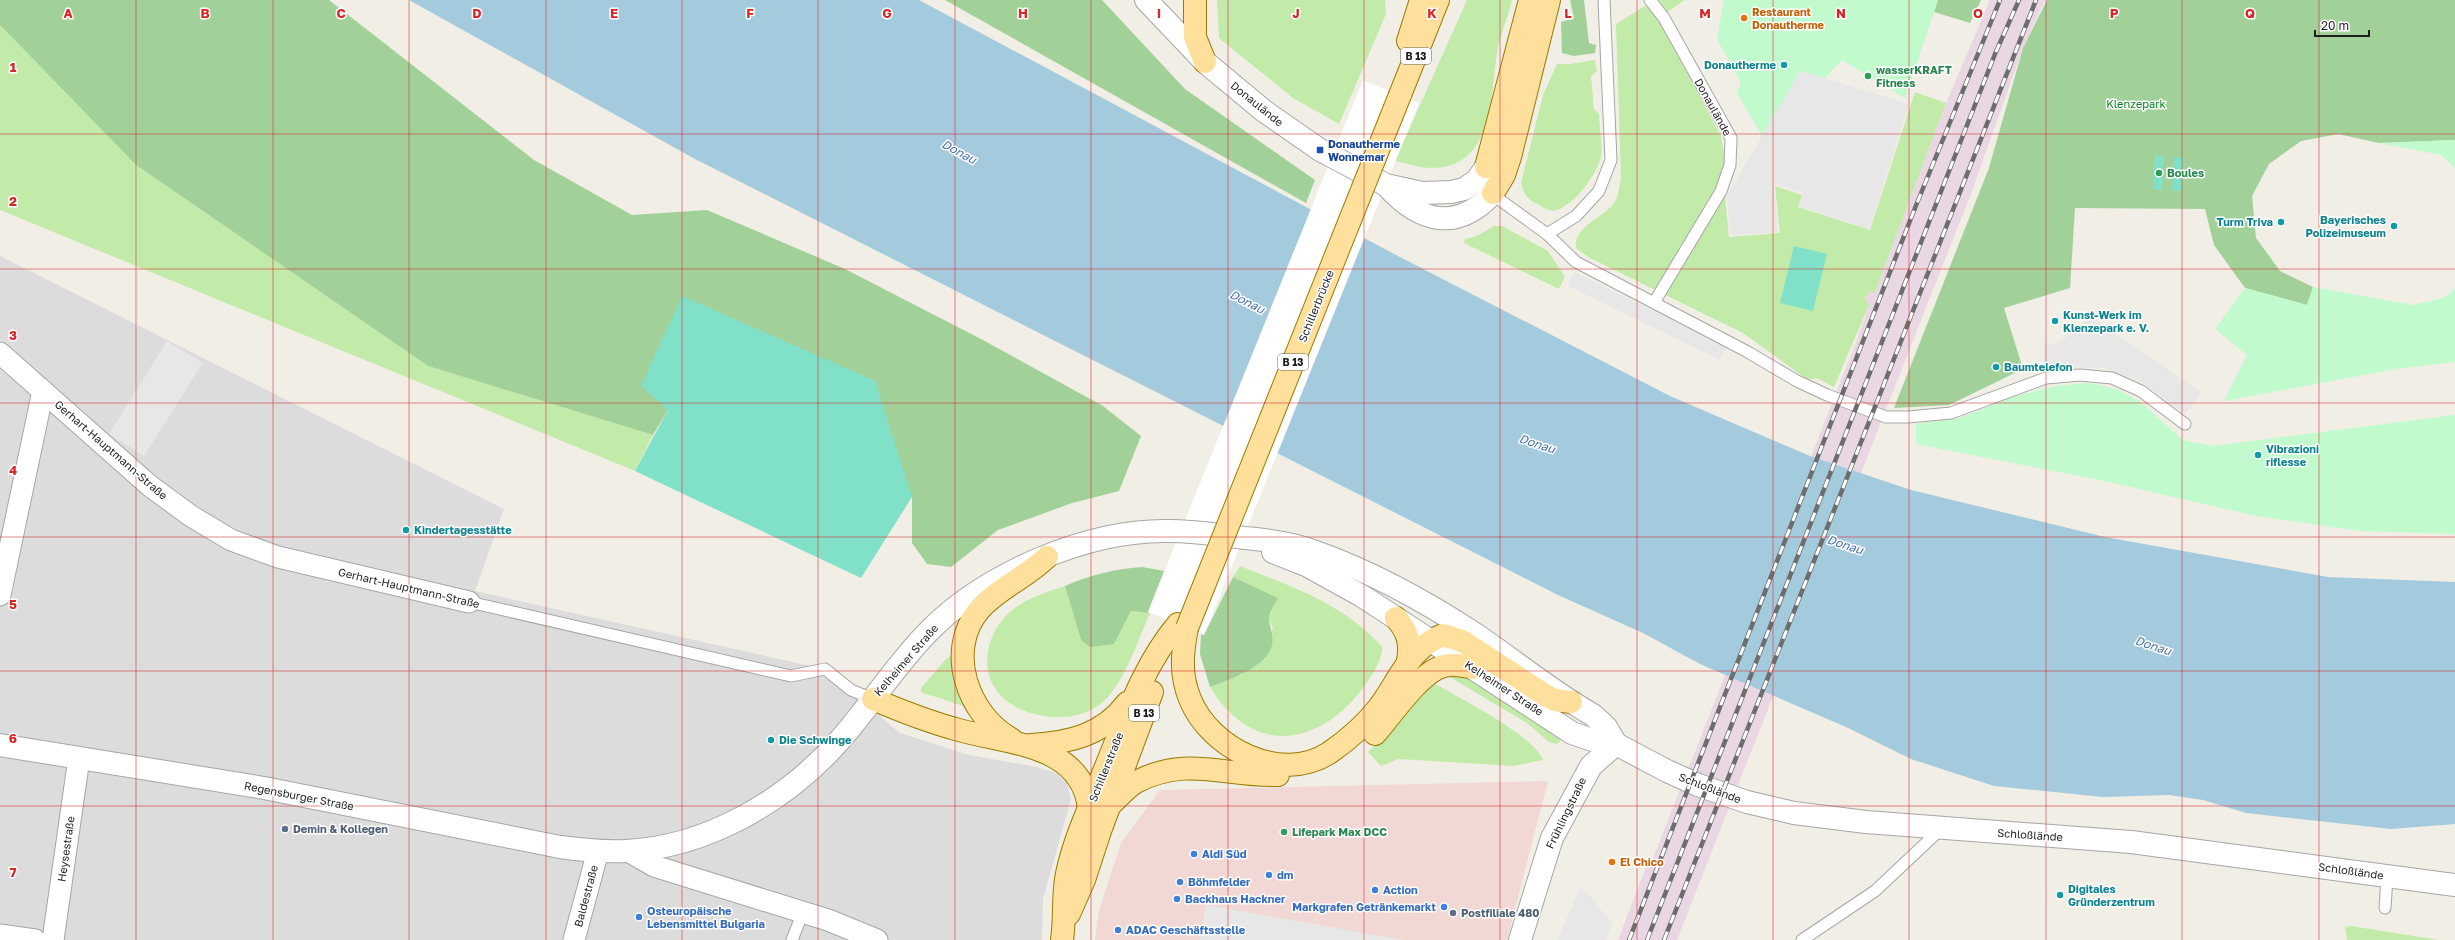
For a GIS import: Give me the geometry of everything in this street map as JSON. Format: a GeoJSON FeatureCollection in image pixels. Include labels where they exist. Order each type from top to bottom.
{"type":"FeatureCollection","features":[{"type":"Feature","properties":{"kind":"main road"},"geometry":{"type":"LineString","coordinates":[[1195,0],[1195,37],[1206,62]]}},
{"type":"Feature","properties":{"kind":"main road"},"geometry":{"type":"LineString","coordinates":[[1410,0],[1426,10],[1448,0]]}},
{"type":"Feature","properties":{"kind":"main road"},"geometry":{"type":"LineString","coordinates":[[1486,167],[1530,0]]}},
{"type":"Feature","properties":{"kind":"main road"},"geometry":{"type":"LineString","coordinates":[[1493,193],[1504,175],[1510,157],[1549,0]]}},
{"type":"Feature","properties":{"kind":"main road","name":"Schillerbrücke"},"geometry":{"type":"LineString","coordinates":[[1182,626],[1396,94],[1426,10]]}},
{"type":"Feature","properties":{"kind":"main road"},"geometry":{"type":"LineString","coordinates":[[1046,557],[1032,572],[990,598],[979,610],[966,633],[963,647],[964,671],[978,708],[996,729],[1065,764],[1079,778],[1085,787],[1089,809]]}},
{"type":"Feature","properties":{"kind":"main road"},"geometry":{"type":"LineString","coordinates":[[1396,618],[1406,629],[1410,640],[1408,660]]}},
{"type":"Feature","properties":{"kind":"main road"},"geometry":{"type":"LineString","coordinates":[[1182,626],[1182,669],[1187,692],[1198,714],[1207,726],[1230,745],[1250,757],[1266,763],[1297,764],[1309,762],[1332,750],[1369,719],[1381,705],[1408,660],[1431,640],[1443,635],[1452,636],[1545,695],[1555,700],[1571,702]]}},
{"type":"Feature","properties":{"kind":"main road","name":"Schillerstraße"},"geometry":{"type":"LineString","coordinates":[[1063,930],[1066,880],[1075,846],[1089,809],[1138,688],[1158,650],[1182,626]]}},
{"type":"Feature","properties":{"kind":"main road","name":"Schillerstraße"},"geometry":{"type":"LineString","coordinates":[[1063,930],[1080,891],[1161,668],[1182,626]]}},
{"type":"Feature","properties":{"kind":"main road"},"geometry":{"type":"LineString","coordinates":[[1111,804],[1135,782],[1166,769],[1182,768],[1275,775],[1307,774],[1352,754],[1374,734],[1423,679],[1438,668],[1456,664],[1474,668]]}},
{"type":"Feature","properties":{"kind":"main road"},"geometry":{"type":"LineString","coordinates":[[873,699],[940,725],[1022,743],[1055,744],[1093,733],[1109,723],[1138,688]]}},
{"type":"Feature","properties":{"kind":"street","name":"Donaulände"},"geometry":{"type":"LineString","coordinates":[[1146,0],[1206,62],[1264,111],[1298,136],[1386,185]]}},
{"type":"Feature","properties":{"kind":"street"},"geometry":{"type":"LineString","coordinates":[[1386,185],[1422,193],[1464,189],[1477,180],[1486,167]]}},
{"type":"Feature","properties":{"kind":"street"},"geometry":{"type":"LineString","coordinates":[[1386,185],[1399,200],[1413,210],[1442,218],[1466,216],[1481,205],[1493,193]]}},
{"type":"Feature","properties":{"kind":"street","name":"Gerhart-Hauptmann-Straße"},"geometry":{"type":"LineString","coordinates":[[0,353],[150,486],[191,516],[231,540],[278,558],[469,602]]}},
{"type":"Feature","properties":{"kind":"street"},"geometry":{"type":"LineString","coordinates":[[0,594],[43,391]]}},
{"type":"Feature","properties":{"kind":"street","name":"Kelheimer Straße"},"geometry":{"type":"LineString","coordinates":[[598,851],[628,851],[684,841],[727,825],[770,801],[801,779],[839,741],[930,630],[965,599],[1022,567],[1046,557],[1094,541],[1140,532],[1188,532],[1278,542],[1313,551],[1377,578],[1437,610],[1600,721],[1616,744]]}},
{"type":"Feature","properties":{"kind":"street","name":"Kelheimer Straße"},"geometry":{"type":"LineString","coordinates":[[1245,538],[1333,579],[1431,640],[1572,733],[1601,743],[1616,744]]}},
{"type":"Feature","properties":{"kind":"street","name":"Schloßlände"},"geometry":{"type":"LineString","coordinates":[[1616,744],[1667,771],[1747,802],[1794,813],[1866,822],[2131,842],[2455,884]]}},
{"type":"Feature","properties":{"kind":"street","name":"Frühlingstraße"},"geometry":{"type":"LineString","coordinates":[[1520,940],[1552,838],[1591,766],[1616,744]]}},
{"type":"Feature","properties":{"kind":"street","name":"Regensburger Straße"},"geometry":{"type":"LineString","coordinates":[[0,745],[264,788],[560,848],[598,851]]}},
{"type":"Feature","properties":{"kind":"street","name":"Heysestraße"},"geometry":{"type":"LineString","coordinates":[[53,940],[79,758]]}},
{"type":"Feature","properties":{"kind":"street","name":"Baldestraße"},"geometry":{"type":"LineString","coordinates":[[574,940],[598,851]]}},
{"type":"Feature","properties":{"kind":"street"},"geometry":{"type":"LineString","coordinates":[[628,851],[654,866],[803,912],[856,930],[877,940]]}},
{"type":"Feature","properties":{"kind":"street"},"geometry":{"type":"LineString","coordinates":[[0,935],[35,940]]}},
{"type":"Feature","properties":{"kind":"lane"},"geometry":{"type":"LineString","coordinates":[[1547,234],[1576,216],[1598,191],[1611,160],[1604,0]]}},
{"type":"Feature","properties":{"kind":"lane","name":"Donaulände"},"geometry":{"type":"LineString","coordinates":[[1650,0],[1664,18],[1731,138],[1730,170],[1722,191],[1655,301]]}},
{"type":"Feature","properties":{"kind":"lane"},"geometry":{"type":"LineString","coordinates":[[1486,167],[1487,181],[1493,193],[1547,234],[1576,262],[1655,301],[1797,381],[1827,395],[1886,417],[1908,417],[1951,413],[2046,378],[2080,374],[2112,378],[2141,392],[2185,424]]}},
{"type":"Feature","properties":{"kind":"lane"},"geometry":{"type":"LineString","coordinates":[[1464,189],[1493,193]]}},
{"type":"Feature","properties":{"kind":"lane","name":"Gerhart-Hauptmann-Straße"},"geometry":{"type":"LineString","coordinates":[[469,602],[791,676],[825,669],[851,690],[873,699]]}},
{"type":"Feature","properties":{"kind":"lane"},"geometry":{"type":"LineString","coordinates":[[1802,940],[1874,891],[1943,828]]}},
{"type":"Feature","properties":{"kind":"lane"},"geometry":{"type":"LineString","coordinates":[[2385,908],[2387,876]]}},
{"type":"Feature","properties":{"kind":"lane"},"geometry":{"type":"LineString","coordinates":[[792,940],[803,912]]}},
{"type":"Feature","properties":{"kind":"shaded area"},"geometry":{"type":"Polygon","coordinates":[[[1990,0],[2045,0],[2023,48],[1972,191],[1677,940],[1618,940],[1646,867],[1652,861],[1858,337],[1869,305],[1865,299],[1869,292],[1875,292],[1946,103],[1990,0]]]}},
{"type":"Feature","properties":{"kind":"shaded area"},"geometry":{"type":"Polygon","coordinates":[[[1800,71],[1909,104],[1869,229],[1799,206],[1803,193],[1774,183],[1778,232],[1730,235],[1727,196],[1800,71]]]}},
{"type":"Feature","properties":{"kind":"shaded area"},"geometry":{"type":"Polygon","coordinates":[[[0,256],[504,509],[475,591],[815,667],[841,676],[855,686],[884,720],[900,733],[969,755],[1037,767],[1058,774],[1067,783],[1071,799],[1043,899],[1042,940],[0,940],[0,256]]]}},
{"type":"Feature","properties":{"kind":"shaded area"},"geometry":{"type":"Polygon","coordinates":[[[1574,272],[1726,346],[1720,360],[1568,286],[1574,272]]]}},
{"type":"Feature","properties":{"kind":"shaded area"},"geometry":{"type":"Polygon","coordinates":[[[2090,316],[2202,393],[2185,414],[2142,382],[2104,368],[2057,367],[2043,362],[2045,343],[2054,345],[2065,338],[2090,316]]]}},
{"type":"Feature","properties":{"kind":"shaded area"},"geometry":{"type":"Polygon","coordinates":[[[167,341],[203,363],[144,456],[109,434],[167,341]]]}},
{"type":"Feature","properties":{"kind":"shaded area"},"geometry":{"type":"Polygon","coordinates":[[[1548,781],[1507,940],[1095,940],[1099,910],[1121,843],[1160,790],[1548,781]]]}},
{"type":"Feature","properties":{"kind":"shaded area"},"geometry":{"type":"Polygon","coordinates":[[[1581,886],[1612,923],[1606,940],[1557,940],[1581,886]]]}},
{"type":"Feature","properties":{"kind":"shaded area"},"geometry":{"type":"Polygon","coordinates":[[[1206,905],[1404,940],[1200,940],[1206,905]]]}},
{"type":"Feature","properties":{"kind":"green space"},"geometry":{"type":"Polygon","coordinates":[[[0,0],[329,0],[534,160],[632,215],[707,210],[845,269],[981,339],[1103,406],[1141,436],[1119,491],[1072,503],[998,530],[951,567],[927,564],[912,543],[912,497],[668,410],[653,435],[428,366],[136,165],[0,25],[0,0]]]}},
{"type":"Feature","properties":{"kind":"green space"},"geometry":{"type":"Polygon","coordinates":[[[945,0],[1102,0],[1185,89],[1315,180],[1306,203],[945,0]]]}},
{"type":"Feature","properties":{"kind":"green space"},"geometry":{"type":"Polygon","coordinates":[[[1217,0],[1385,0],[1386,14],[1339,124],[1293,98],[1219,38],[1217,0]]]}},
{"type":"Feature","properties":{"kind":"green space"},"geometry":{"type":"Polygon","coordinates":[[[1467,0],[1512,0],[1498,46],[1490,109],[1485,127],[1478,143],[1467,156],[1452,165],[1427,168],[1395,161],[1467,0]]]}},
{"type":"Feature","properties":{"kind":"green space"},"geometry":{"type":"Polygon","coordinates":[[[1570,0],[1584,0],[1589,43],[1596,45],[1595,53],[1574,56],[1562,53],[1561,22],[1574,18],[1570,0]]]}},
{"type":"Feature","properties":{"kind":"green space"},"geometry":{"type":"Polygon","coordinates":[[[1659,0],[1685,0],[1667,12],[1659,0]]]}},
{"type":"Feature","properties":{"kind":"green space","name":"Donautherme"},"geometry":{"type":"Polygon","coordinates":[[[1724,0],[1938,0],[1905,98],[1842,60],[1825,78],[1800,71],[1762,136],[1737,93],[1741,83],[1717,39],[1724,0]]]}},
{"type":"Feature","properties":{"kind":"green space"},"geometry":{"type":"Polygon","coordinates":[[[1938,0],[1981,0],[1970,23],[1934,12],[1938,0]]]}},
{"type":"Feature","properties":{"kind":"green space","name":"Klenzepark"},"geometry":{"type":"Polygon","coordinates":[[[2047,0],[2455,0],[2455,140],[2379,143],[2338,134],[2301,141],[2269,164],[2252,196],[2256,238],[2280,271],[2313,287],[2307,305],[2245,288],[2214,245],[2205,209],[2075,208],[2070,288],[2004,308],[2023,369],[1949,405],[1894,408],[1989,168],[2023,48],[2047,0]]]}},
{"type":"Feature","properties":{"kind":"green space"},"geometry":{"type":"Polygon","coordinates":[[[1645,6],[1653,10],[1721,136],[1725,158],[1723,174],[1729,237],[1780,233],[1775,186],[1802,195],[1798,207],[1870,230],[1915,92],[1946,103],[1875,292],[1869,292],[1865,298],[1869,305],[1834,387],[1817,378],[1808,380],[1743,333],[1588,257],[1576,248],[1576,240],[1580,233],[1585,227],[1611,206],[1618,195],[1621,178],[1616,24],[1645,6]]]}},
{"type":"Feature","properties":{"kind":"green space"},"geometry":{"type":"Polygon","coordinates":[[[0,25],[136,165],[428,366],[653,435],[635,471],[0,210],[0,25]]]}},
{"type":"Feature","properties":{"kind":"green space"},"geometry":{"type":"Polygon","coordinates":[[[1595,60],[1597,71],[1591,76],[1594,109],[1599,114],[1602,147],[1599,164],[1590,180],[1577,196],[1563,207],[1549,210],[1529,199],[1523,191],[1521,183],[1543,95],[1557,64],[1570,64],[1595,60]]]}},
{"type":"Feature","properties":{"kind":"green space"},"geometry":{"type":"Polygon","coordinates":[[[2455,140],[2455,168],[2441,155],[2379,143],[2455,140]]]}},
{"type":"Feature","properties":{"kind":"green space","name":"Boules"},"geometry":{"type":"Polygon","coordinates":[[[2155,155],[2164,156],[2162,190],[2153,189],[2155,155]]]}},
{"type":"Feature","properties":{"kind":"green space"},"geometry":{"type":"Polygon","coordinates":[[[2174,157],[2183,157],[2181,191],[2172,190],[2174,157]]]}},
{"type":"Feature","properties":{"kind":"green space"},"geometry":{"type":"Polygon","coordinates":[[[1494,226],[1502,226],[1548,251],[1565,277],[1559,289],[1464,243],[1465,239],[1477,236],[1494,226]]]}},
{"type":"Feature","properties":{"kind":"green space"},"geometry":{"type":"Polygon","coordinates":[[[1794,246],[1827,254],[1813,311],[1780,303],[1794,246]]]}},
{"type":"Feature","properties":{"kind":"green space"},"geometry":{"type":"Polygon","coordinates":[[[2313,287],[2413,305],[2443,298],[2455,289],[2455,362],[2396,369],[2224,401],[2247,355],[2215,329],[2245,288],[2307,305],[2313,287]]]}},
{"type":"Feature","properties":{"kind":"green space"},"geometry":{"type":"Polygon","coordinates":[[[682,296],[875,381],[912,497],[861,578],[635,471],[668,410],[641,386],[682,296]]]}},
{"type":"Feature","properties":{"kind":"green space"},"geometry":{"type":"Polygon","coordinates":[[[2090,383],[2116,389],[2139,401],[2183,440],[2212,446],[2455,415],[2455,534],[2360,531],[2256,516],[2109,482],[1916,444],[1916,424],[1959,418],[2016,396],[2055,386],[2090,383]]]}},
{"type":"Feature","properties":{"kind":"green space"},"geometry":{"type":"Polygon","coordinates":[[[1240,566],[1298,589],[1335,608],[1368,632],[1382,647],[1382,652],[1378,663],[1363,688],[1345,708],[1326,723],[1306,732],[1285,736],[1265,733],[1245,725],[1227,709],[1210,687],[1243,674],[1273,629],[1269,618],[1277,598],[1233,577],[1240,566]]]}},
{"type":"Feature","properties":{"kind":"green space"},"geometry":{"type":"Polygon","coordinates":[[[1142,567],[1164,571],[1148,612],[1150,613],[1131,611],[1114,644],[1090,647],[1081,640],[1065,586],[1102,573],[1142,567]]]}},
{"type":"Feature","properties":{"kind":"green space"},"geometry":{"type":"Polygon","coordinates":[[[1233,577],[1278,598],[1271,610],[1269,618],[1272,645],[1269,653],[1255,666],[1246,672],[1210,687],[1200,654],[1201,634],[1204,635],[1233,577]]]}},
{"type":"Feature","properties":{"kind":"green space"},"geometry":{"type":"Polygon","coordinates":[[[1065,586],[1081,640],[1114,644],[1131,611],[1150,613],[1125,671],[1112,693],[1093,709],[1064,717],[1048,717],[1033,714],[1007,701],[997,691],[991,680],[987,658],[993,635],[1006,616],[1021,604],[1065,586]]]}},
{"type":"Feature","properties":{"kind":"green space"},"geometry":{"type":"Polygon","coordinates":[[[955,653],[966,707],[921,692],[921,688],[946,659],[955,653]]]}},
{"type":"Feature","properties":{"kind":"green space"},"geometry":{"type":"Polygon","coordinates":[[[1453,674],[1469,679],[1560,738],[1560,742],[1556,744],[1549,742],[1527,723],[1448,676],[1453,674]]]}},
{"type":"Feature","properties":{"kind":"green space"},"geometry":{"type":"Polygon","coordinates":[[[1434,683],[1495,718],[1511,729],[1537,750],[1543,760],[1514,766],[1399,759],[1381,766],[1368,752],[1434,683]]]}},
{"type":"Feature","properties":{"kind":"green space"},"geometry":{"type":"Polygon","coordinates":[[[2351,926],[2439,940],[2347,940],[2345,927],[2351,926]]]}},
{"type":"Feature","properties":{"kind":"water","name":"Donau"},"geometry":{"type":"Polygon","coordinates":[[[409,0],[919,0],[1396,255],[1670,396],[1810,456],[1911,490],[2105,537],[2328,577],[2455,582],[2455,824],[2391,829],[2246,813],[2203,800],[2169,795],[2103,797],[1994,786],[1911,759],[1846,727],[1700,664],[1643,633],[1558,595],[695,159],[409,0]]]}},
{"type":"Feature","properties":{"kind":"pier"},"geometry":{"type":"Polygon","coordinates":[[[1363,80],[1419,103],[1204,635],[1148,612],[1363,80]]]}},
{"type":"Feature","properties":{"kind":"railway"},"geometry":{"type":"LineString","coordinates":[[1629,940],[1915,208],[2000,0]]}},
{"type":"Feature","properties":{"kind":"railway"},"geometry":{"type":"LineString","coordinates":[[1647,940],[1995,54],[2019,0]]}},
{"type":"Feature","properties":{"kind":"railway"},"geometry":{"type":"LineString","coordinates":[[1664,940],[2036,0]]}},
{"type":"Feature","properties":{"kind":"place","name":"Restaurant Donautherme"},"geometry":{"type":"Point","coordinates":[1744,18]}},
{"type":"Feature","properties":{"kind":"place","name":"Donautherme"},"geometry":{"type":"Point","coordinates":[1784,65]}},
{"type":"Feature","properties":{"kind":"place","name":"wasserKRAFT Fitness"},"geometry":{"type":"Point","coordinates":[1868,76]}},
{"type":"Feature","properties":{"kind":"place","name":"Donautherme Wonnemar"},"geometry":{"type":"Point","coordinates":[1320,150]}},
{"type":"Feature","properties":{"kind":"place","name":"Boules"},"geometry":{"type":"Point","coordinates":[2159,173]}},
{"type":"Feature","properties":{"kind":"place","name":"Turm Triva"},"geometry":{"type":"Point","coordinates":[2281,222]}},
{"type":"Feature","properties":{"kind":"place","name":"Bayerisches Polizeimuseum"},"geometry":{"type":"Point","coordinates":[2394,226]}},
{"type":"Feature","properties":{"kind":"place","name":"Kunst-Werk im Klenzepark e. V."},"geometry":{"type":"Point","coordinates":[2055,321]}},
{"type":"Feature","properties":{"kind":"place","name":"Baumtelefon"},"geometry":{"type":"Point","coordinates":[1996,367]}},
{"type":"Feature","properties":{"kind":"place","name":"Vibrazioni riflesse"},"geometry":{"type":"Point","coordinates":[2258,455]}},
{"type":"Feature","properties":{"kind":"place","name":"Kindertagesstätte"},"geometry":{"type":"Point","coordinates":[406,530]}},
{"type":"Feature","properties":{"kind":"place","name":"Die Schwinge"},"geometry":{"type":"Point","coordinates":[771,740]}},
{"type":"Feature","properties":{"kind":"place","name":"Demin & Kollegen"},"geometry":{"type":"Point","coordinates":[285,829]}},
{"type":"Feature","properties":{"kind":"place","name":"Lifepark Max DCC"},"geometry":{"type":"Point","coordinates":[1284,832]}},
{"type":"Feature","properties":{"kind":"place","name":"Aldi Süd"},"geometry":{"type":"Point","coordinates":[1194,854]}},
{"type":"Feature","properties":{"kind":"place","name":"El Chico"},"geometry":{"type":"Point","coordinates":[1612,862]}},
{"type":"Feature","properties":{"kind":"place","name":"dm"},"geometry":{"type":"Point","coordinates":[1269,875]}},
{"type":"Feature","properties":{"kind":"place","name":"Böhmfelder"},"geometry":{"type":"Point","coordinates":[1180,882]}},
{"type":"Feature","properties":{"kind":"place","name":"Action"},"geometry":{"type":"Point","coordinates":[1375,890]}},
{"type":"Feature","properties":{"kind":"place","name":"Digitales Gründerzentrum"},"geometry":{"type":"Point","coordinates":[2060,895]}},
{"type":"Feature","properties":{"kind":"place","name":"Backhaus Hackner"},"geometry":{"type":"Point","coordinates":[1177,899]}},
{"type":"Feature","properties":{"kind":"place","name":"Markgrafen Getränkemarkt"},"geometry":{"type":"Point","coordinates":[1444,907]}},
{"type":"Feature","properties":{"kind":"place","name":"Postfiliale 480"},"geometry":{"type":"Point","coordinates":[1453,913]}},
{"type":"Feature","properties":{"kind":"place","name":"Osteuropäische Lebensmittel Bulgaria"},"geometry":{"type":"Point","coordinates":[639,917]}},
{"type":"Feature","properties":{"kind":"place","name":"ADAC Geschäftsstelle"},"geometry":{"type":"Point","coordinates":[1118,930]}}]}
